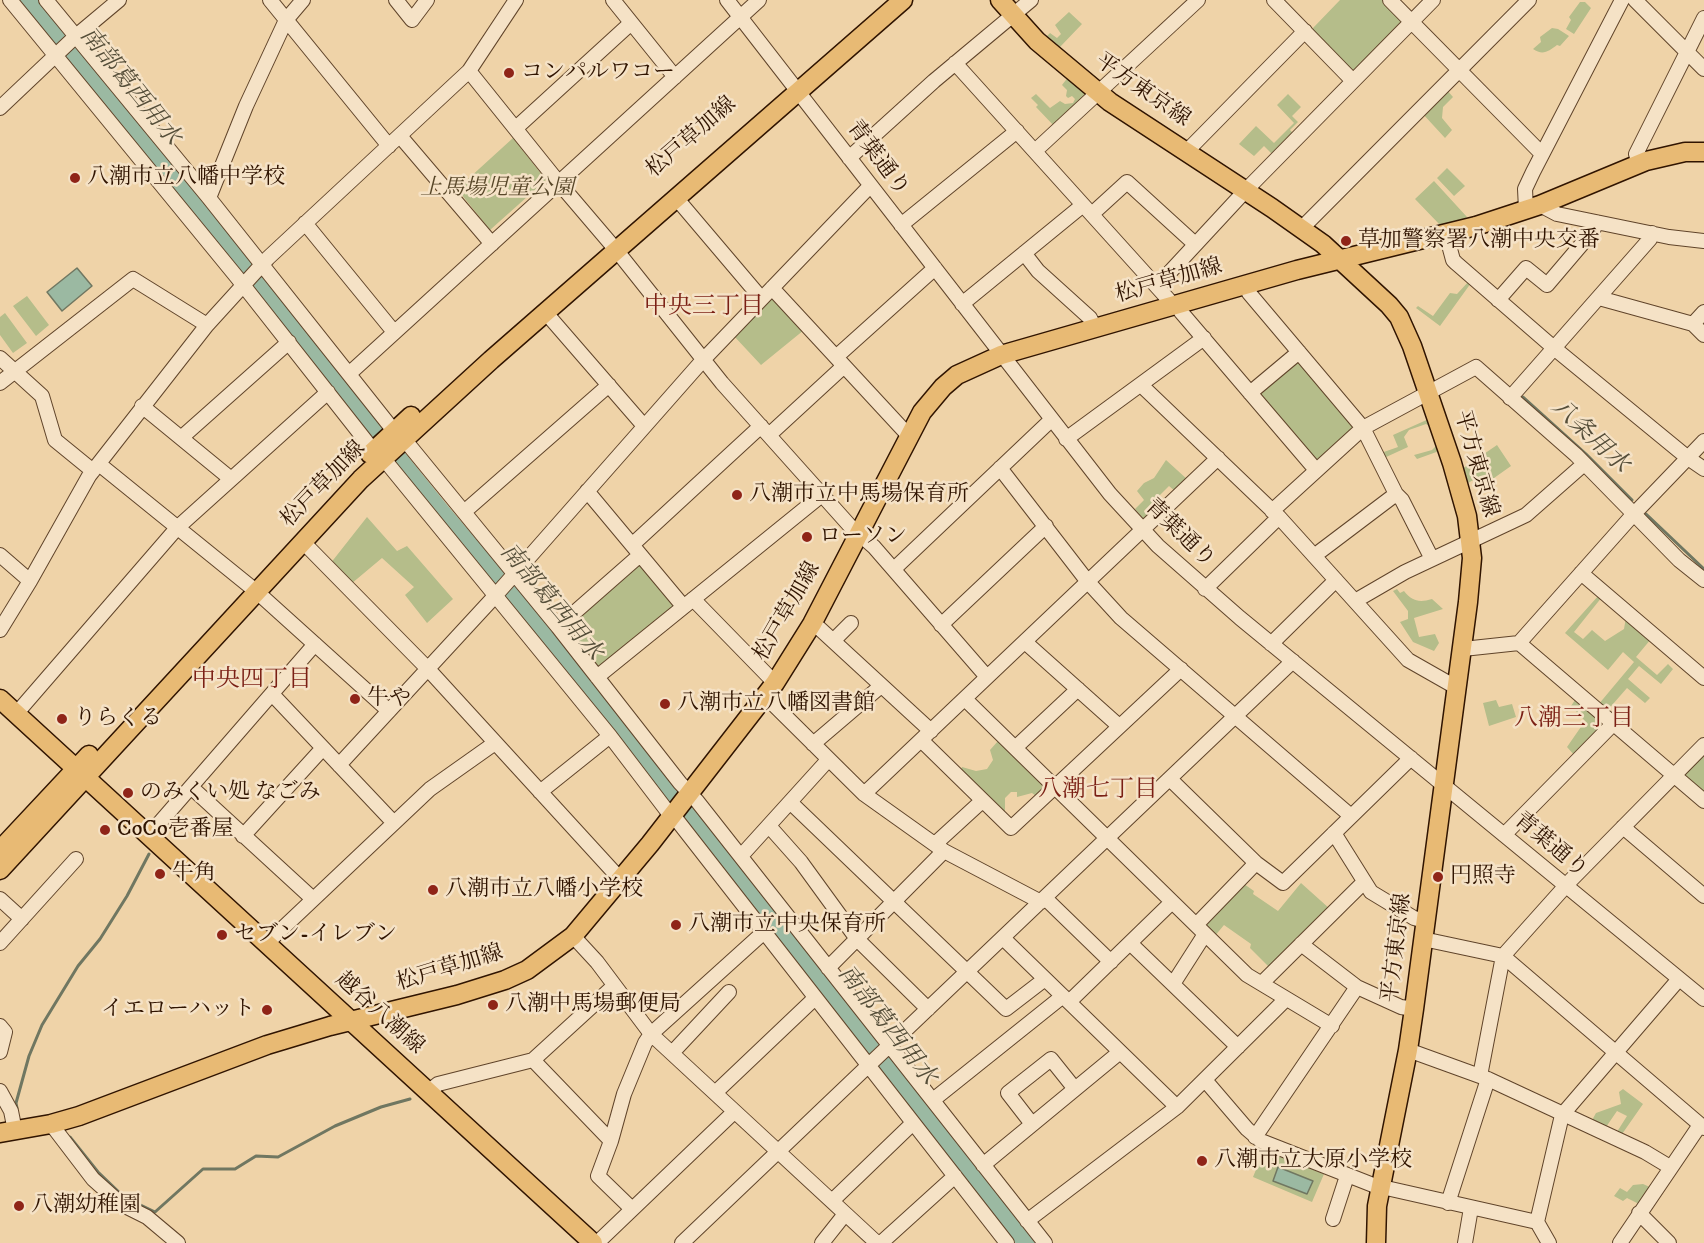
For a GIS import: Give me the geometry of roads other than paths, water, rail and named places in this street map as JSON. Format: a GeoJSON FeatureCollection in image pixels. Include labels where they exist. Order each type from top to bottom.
{"type":"FeatureCollection","features":[{"type":"Feature","properties":{"kind":"main road","name":"松戸草加線"},"geometry":{"type":"LineString","coordinates":[[399,435],[546,313],[613,247],[677,199],[885,0]]}},
{"type":"Feature","properties":{"kind":"main road","name":"松戸草加線"},"geometry":{"type":"LineString","coordinates":[[0,870],[82,772],[378,454],[795,87],[903,0]]}},
{"type":"Feature","properties":{"kind":"main road","name":"平方東京線"},"geometry":{"type":"LineString","coordinates":[[1006,7],[1037,41],[1124,113],[1187,151],[1323,244],[1381,297],[1399,317],[1412,346],[1452,463],[1467,516],[1471,542],[1468,602],[1414,1009],[1377,1206],[1376,1243]]}},
{"type":"Feature","properties":{"kind":"main road","name":"松戸草加線"},"geometry":{"type":"LineString","coordinates":[[8,1132],[51,1124],[100,1109],[267,1046],[350,1021],[505,980],[527,969],[573,936],[621,880],[770,689],[812,624],[922,412],[943,387],[967,369],[1001,355],[1174,305],[1339,259],[1446,234],[1533,207],[1662,156],[1685,152],[1704,152]]}},
{"type":"Feature","properties":{"kind":"main road","name":"松戸草加線"},"geometry":{"type":"LineString","coordinates":[[252,588],[303,542],[378,454]]}},
{"type":"Feature","properties":{"kind":"main road","name":"越谷八潮線"},"geometry":{"type":"LineString","coordinates":[[0,699],[82,772],[589,1241]]}},
{"type":"Feature","properties":{"kind":"main road","name":"松戸草加線"},"geometry":{"type":"LineString","coordinates":[[0,850],[82,772]]}},
{"type":"Feature","properties":{"kind":"street"},"geometry":{"type":"LineString","coordinates":[[0,8],[10,0],[57,54],[244,283],[378,454],[673,814],[1004,1242]]}},
{"type":"Feature","properties":{"kind":"street"},"geometry":{"type":"LineString","coordinates":[[46,0],[74,38],[209,198],[399,435],[558,627],[1045,1243]]}},
{"type":"Feature","properties":{"kind":"street"},"geometry":{"type":"LineString","coordinates":[[0,108],[118,0]]}},
{"type":"Feature","properties":{"kind":"street"},"geometry":{"type":"LineString","coordinates":[[270,0],[388,146]]}},
{"type":"Feature","properties":{"kind":"street"},"geometry":{"type":"LineString","coordinates":[[209,198],[246,106],[286,20],[303,0]]}},
{"type":"Feature","properties":{"kind":"street"},"geometry":{"type":"LineString","coordinates":[[396,0],[412,20],[427,0]]}},
{"type":"Feature","properties":{"kind":"street"},"geometry":{"type":"LineString","coordinates":[[0,630],[96,468],[207,325],[261,265],[469,71],[516,0]]}},
{"type":"Feature","properties":{"kind":"street"},"geometry":{"type":"LineString","coordinates":[[613,0],[675,77]]}},
{"type":"Feature","properties":{"kind":"street","name":"青葉通り"},"geometry":{"type":"LineString","coordinates":[[727,0],[1066,439],[1142,531],[1180,568],[1271,644],[1704,999]]}},
{"type":"Feature","properties":{"kind":"street"},"geometry":{"type":"LineString","coordinates":[[350,373],[759,0]]}},
{"type":"Feature","properties":{"kind":"street"},"geometry":{"type":"LineString","coordinates":[[849,158],[956,63],[1006,7],[1031,0]]}},
{"type":"Feature","properties":{"kind":"street"},"geometry":{"type":"LineString","coordinates":[[1035,151],[1198,0]]}},
{"type":"Feature","properties":{"kind":"street"},"geometry":{"type":"LineString","coordinates":[[1274,0],[1353,81]]}},
{"type":"Feature","properties":{"kind":"street"},"geometry":{"type":"LineString","coordinates":[[1390,0],[1542,153]]}},
{"type":"Feature","properties":{"kind":"street"},"geometry":{"type":"LineString","coordinates":[[1156,286],[1246,190],[1434,0]]}},
{"type":"Feature","properties":{"kind":"street"},"geometry":{"type":"LineString","coordinates":[[1301,229],[1529,0]]}},
{"type":"Feature","properties":{"kind":"street"},"geometry":{"type":"LineString","coordinates":[[1622,0],[1525,189],[1533,207],[1557,214],[1669,237],[1704,241]]}},
{"type":"Feature","properties":{"kind":"street"},"geometry":{"type":"LineString","coordinates":[[1635,0],[1704,69]]}},
{"type":"Feature","properties":{"kind":"street"},"geometry":{"type":"LineString","coordinates":[[1639,164],[1636,154],[1704,18]]}},
{"type":"Feature","properties":{"kind":"street"},"geometry":{"type":"LineString","coordinates":[[516,128],[631,23]]}},
{"type":"Feature","properties":{"kind":"street"},"geometry":{"type":"LineString","coordinates":[[1187,151],[1305,32]]}},
{"type":"Feature","properties":{"kind":"street"},"geometry":{"type":"LineString","coordinates":[[956,63],[1204,338],[1316,470]]}},
{"type":"Feature","properties":{"kind":"street"},"geometry":{"type":"LineString","coordinates":[[469,71],[703,360],[850,526],[894,569],[987,678]]}},
{"type":"Feature","properties":{"kind":"street"},"geometry":{"type":"LineString","coordinates":[[901,225],[1017,131]]}},
{"type":"Feature","properties":{"kind":"street"},"geometry":{"type":"LineString","coordinates":[[400,136],[492,244]]}},
{"type":"Feature","properties":{"kind":"street"},"geometry":{"type":"LineString","coordinates":[[962,304],[1024,253],[1127,182],[1195,244]]}},
{"type":"Feature","properties":{"kind":"street"},"geometry":{"type":"LineString","coordinates":[[339,765],[495,596],[703,360],[870,186]]}},
{"type":"Feature","properties":{"kind":"street"},"geometry":{"type":"LineString","coordinates":[[677,199],[761,298]]}},
{"type":"Feature","properties":{"kind":"street"},"geometry":{"type":"LineString","coordinates":[[1498,300],[1526,268],[1546,285],[1593,231],[1596,222]]}},
{"type":"Feature","properties":{"kind":"street"},"geometry":{"type":"LineString","coordinates":[[305,223],[394,332]]}},
{"type":"Feature","properties":{"kind":"street"},"geometry":{"type":"LineString","coordinates":[[1510,398],[1650,239],[1652,233]]}},
{"type":"Feature","properties":{"kind":"street"},"geometry":{"type":"LineString","coordinates":[[1446,234],[1455,263],[1554,348],[1704,470]]}},
{"type":"Feature","properties":{"kind":"street"},"geometry":{"type":"LineString","coordinates":[[1024,253],[1038,271],[1090,318],[1095,328]]}},
{"type":"Feature","properties":{"kind":"street"},"geometry":{"type":"LineString","coordinates":[[558,627],[636,550],[840,362],[935,268]]}},
{"type":"Feature","properties":{"kind":"street"},"geometry":{"type":"LineString","coordinates":[[0,382],[133,279],[207,325]]}},
{"type":"Feature","properties":{"kind":"street"},"geometry":{"type":"LineString","coordinates":[[1246,285],[1249,293],[1363,428],[1432,559]]}},
{"type":"Feature","properties":{"kind":"street"},"geometry":{"type":"LineString","coordinates":[[772,288],[909,436]]}},
{"type":"Feature","properties":{"kind":"street"},"geometry":{"type":"LineString","coordinates":[[1599,298],[1693,324],[1704,335]]}},
{"type":"Feature","properties":{"kind":"street"},"geometry":{"type":"LineString","coordinates":[[1693,324],[1704,312]]}},
{"type":"Feature","properties":{"kind":"street"},"geometry":{"type":"LineString","coordinates":[[546,313],[644,426]]}},
{"type":"Feature","properties":{"kind":"street"},"geometry":{"type":"LineString","coordinates":[[1066,439],[1204,338]]}},
{"type":"Feature","properties":{"kind":"street"},"geometry":{"type":"LineString","coordinates":[[181,438],[289,342]]}},
{"type":"Feature","properties":{"kind":"street"},"geometry":{"type":"LineString","coordinates":[[1250,393],[1299,352]]}},
{"type":"Feature","properties":{"kind":"street"},"geometry":{"type":"LineString","coordinates":[[0,358],[42,396],[55,440],[177,528],[252,588],[389,711]]}},
{"type":"Feature","properties":{"kind":"street"},"geometry":{"type":"LineString","coordinates":[[1205,589],[1316,470],[1363,428],[1476,367],[1584,464],[1679,560],[1704,580]]}},
{"type":"Feature","properties":{"kind":"street"},"geometry":{"type":"LineString","coordinates":[[464,512],[609,385]]}},
{"type":"Feature","properties":{"kind":"street"},"geometry":{"type":"LineString","coordinates":[[1141,385],[1276,514],[1408,660],[1452,685],[1458,686]]}},
{"type":"Feature","properties":{"kind":"street"},"geometry":{"type":"LineString","coordinates":[[16,714],[177,528],[328,392]]}},
{"type":"Feature","properties":{"kind":"street"},"geometry":{"type":"LineString","coordinates":[[142,406],[231,479]]}},
{"type":"Feature","properties":{"kind":"street"},"geometry":{"type":"LineString","coordinates":[[894,569],[1052,420]]}},
{"type":"Feature","properties":{"kind":"street"},"geometry":{"type":"LineString","coordinates":[[1463,649],[1519,643],[1704,441]]}},
{"type":"Feature","properties":{"kind":"street"},"geometry":{"type":"LineString","coordinates":[[864,794],[1218,458]]}},
{"type":"Feature","properties":{"kind":"street"},"geometry":{"type":"LineString","coordinates":[[1355,601],[1432,559],[1532,511],[1584,464]]}},
{"type":"Feature","properties":{"kind":"street"},"geometry":{"type":"LineString","coordinates":[[1000,468],[1088,582],[1121,618],[1350,816]]}},
{"type":"Feature","properties":{"kind":"street"},"geometry":{"type":"LineString","coordinates":[[587,491],[636,550],[770,689],[813,744],[864,794],[940,848],[1043,900],[1111,962]]}},
{"type":"Feature","properties":{"kind":"street"},"geometry":{"type":"LineString","coordinates":[[597,677],[823,494]]}},
{"type":"Feature","properties":{"kind":"street"},"geometry":{"type":"LineString","coordinates":[[1314,556],[1396,494]]}},
{"type":"Feature","properties":{"kind":"street"},"geometry":{"type":"LineString","coordinates":[[941,625],[1046,526]]}},
{"type":"Feature","properties":{"kind":"street"},"geometry":{"type":"LineString","coordinates":[[303,542],[428,669],[621,880]]}},
{"type":"Feature","properties":{"kind":"street"},"geometry":{"type":"LineString","coordinates":[[0,555],[30,581]]}},
{"type":"Feature","properties":{"kind":"street"},"geometry":{"type":"LineString","coordinates":[[1581,573],[1704,678]]}},
{"type":"Feature","properties":{"kind":"street"},"geometry":{"type":"LineString","coordinates":[[1271,644],[1336,580]]}},
{"type":"Feature","properties":{"kind":"street"},"geometry":{"type":"LineString","coordinates":[[833,641],[851,623]]}},
{"type":"Feature","properties":{"kind":"street"},"geometry":{"type":"LineString","coordinates":[[812,624],[881,686],[982,801],[1011,828],[1181,669]]}},
{"type":"Feature","properties":{"kind":"street"},"geometry":{"type":"LineString","coordinates":[[1025,642],[1119,726]]}},
{"type":"Feature","properties":{"kind":"street"},"geometry":{"type":"LineString","coordinates":[[1519,643],[1704,801]]}},
{"type":"Feature","properties":{"kind":"street"},"geometry":{"type":"LineString","coordinates":[[149,835],[315,644]]}},
{"type":"Feature","properties":{"kind":"street"},"geometry":{"type":"LineString","coordinates":[[682,1243],[1293,662]]}},
{"type":"Feature","properties":{"kind":"street"},"geometry":{"type":"LineString","coordinates":[[813,744],[881,686]]}},
{"type":"Feature","properties":{"kind":"street"},"geometry":{"type":"LineString","coordinates":[[1015,748],[1078,689]]}},
{"type":"Feature","properties":{"kind":"street"},"geometry":{"type":"LineString","coordinates":[[272,694],[394,823]]}},
{"type":"Feature","properties":{"kind":"street"},"geometry":{"type":"LineString","coordinates":[[965,699],[1247,975],[1332,1026]]}},
{"type":"Feature","properties":{"kind":"street"},"geometry":{"type":"LineString","coordinates":[[1504,835],[1613,724]]}},
{"type":"Feature","properties":{"kind":"street"},"geometry":{"type":"LineString","coordinates":[[540,792],[610,736]]}},
{"type":"Feature","properties":{"kind":"street"},"geometry":{"type":"LineString","coordinates":[[266,944],[430,789],[495,743]]}},
{"type":"Feature","properties":{"kind":"street"},"geometry":{"type":"LineString","coordinates":[[1448,1203],[1484,1078],[1503,956],[1565,886],[1704,745]]}},
{"type":"Feature","properties":{"kind":"street"},"geometry":{"type":"LineString","coordinates":[[243,836],[323,748]]}},
{"type":"Feature","properties":{"kind":"street"},"geometry":{"type":"LineString","coordinates":[[1170,779],[1256,863],[1282,883],[1411,758]]}},
{"type":"Feature","properties":{"kind":"street"},"geometry":{"type":"LineString","coordinates":[[741,856],[828,760]]}},
{"type":"Feature","properties":{"kind":"street"},"geometry":{"type":"LineString","coordinates":[[191,787],[313,899]]}},
{"type":"Feature","properties":{"kind":"street"},"geometry":{"type":"LineString","coordinates":[[828,968],[894,901],[982,801]]}},
{"type":"Feature","properties":{"kind":"street"},"geometry":{"type":"LineString","coordinates":[[790,802],[1006,1008],[1045,980]]}},
{"type":"Feature","properties":{"kind":"street"},"geometry":{"type":"LineString","coordinates":[[770,826],[801,862],[857,939],[928,1009]]}},
{"type":"Feature","properties":{"kind":"street"},"geometry":{"type":"LineString","coordinates":[[1623,827],[1704,896]]}},
{"type":"Feature","properties":{"kind":"street"},"geometry":{"type":"LineString","coordinates":[[1334,833],[1371,892],[1414,918],[1424,930],[1503,956],[1617,1051],[1702,1126],[1670,1167],[1620,1243]]}},
{"type":"Feature","properties":{"kind":"street"},"geometry":{"type":"LineString","coordinates":[[0,943],[76,860]]}},
{"type":"Feature","properties":{"kind":"street"},"geometry":{"type":"LineString","coordinates":[[1173,984],[1201,930],[1256,863]]}},
{"type":"Feature","properties":{"kind":"street"},"geometry":{"type":"LineString","coordinates":[[1262,983],[1364,882]]}},
{"type":"Feature","properties":{"kind":"street"},"geometry":{"type":"LineString","coordinates":[[0,899],[22,919]]}},
{"type":"Feature","properties":{"kind":"street"},"geometry":{"type":"LineString","coordinates":[[933,1100],[1111,962],[1172,902]]}},
{"type":"Feature","properties":{"kind":"street"},"geometry":{"type":"LineString","coordinates":[[632,1209],[598,1176],[611,1141],[624,1094],[645,1044],[651,1034],[764,932]]}},
{"type":"Feature","properties":{"kind":"street"},"geometry":{"type":"LineString","coordinates":[[573,936],[597,962],[651,1034],[879,1243],[955,1176]]}},
{"type":"Feature","properties":{"kind":"street"},"geometry":{"type":"LineString","coordinates":[[1003,938],[1177,1107]]}},
{"type":"Feature","properties":{"kind":"street"},"geometry":{"type":"LineString","coordinates":[[1130,943],[1238,1047]]}},
{"type":"Feature","properties":{"kind":"street"},"geometry":{"type":"LineString","coordinates":[[1301,944],[1357,987],[1401,1007],[1414,1009]]}},
{"type":"Feature","properties":{"kind":"street"},"geometry":{"type":"LineString","coordinates":[[1549,1243],[1537,1222],[1562,1115],[1679,979]]}},
{"type":"Feature","properties":{"kind":"street"},"geometry":{"type":"LineString","coordinates":[[428,1092],[438,1084],[533,1060],[614,986]]}},
{"type":"Feature","properties":{"kind":"street"},"geometry":{"type":"LineString","coordinates":[[1255,1137],[1357,987]]}},
{"type":"Feature","properties":{"kind":"street"},"geometry":{"type":"LineString","coordinates":[[672,1053],[729,992]]}},
{"type":"Feature","properties":{"kind":"street"},"geometry":{"type":"LineString","coordinates":[[715,1093],[815,998]]}},
{"type":"Feature","properties":{"kind":"street"},"geometry":{"type":"LineString","coordinates":[[1027,1221],[1177,1107],[1286,999]]}},
{"type":"Feature","properties":{"kind":"street"},"geometry":{"type":"LineString","coordinates":[[0,1026],[6,1032],[0,1052]]}},
{"type":"Feature","properties":{"kind":"street"},"geometry":{"type":"LineString","coordinates":[[1408,1050],[1484,1078],[1645,1152],[1670,1167]]}},
{"type":"Feature","properties":{"kind":"street"},"geometry":{"type":"LineString","coordinates":[[983,1165],[1120,1052]]}},
{"type":"Feature","properties":{"kind":"street"},"geometry":{"type":"LineString","coordinates":[[1032,1124],[1008,1093],[1051,1059],[1075,1089]]}},
{"type":"Feature","properties":{"kind":"street"},"geometry":{"type":"LineString","coordinates":[[533,1060],[611,1141]]}},
{"type":"Feature","properties":{"kind":"street"},"geometry":{"type":"LineString","coordinates":[[1205,1080],[1261,1141],[1347,1176],[1381,1187],[1537,1222]]}},
{"type":"Feature","properties":{"kind":"street"},"geometry":{"type":"LineString","coordinates":[[0,1091],[12,1111],[8,1132]]}},
{"type":"Feature","properties":{"kind":"street"},"geometry":{"type":"LineString","coordinates":[[589,1241],[632,1209],[734,1112]]}},
{"type":"Feature","properties":{"kind":"street"},"geometry":{"type":"LineString","coordinates":[[831,1201],[913,1123]]}},
{"type":"Feature","properties":{"kind":"street"},"geometry":{"type":"LineString","coordinates":[[51,1124],[93,1179],[121,1204],[147,1217],[178,1243]]}},
{"type":"Feature","properties":{"kind":"street"},"geometry":{"type":"LineString","coordinates":[[1333,1219],[1347,1176]]}},
{"type":"Feature","properties":{"kind":"street"},"geometry":{"type":"LineString","coordinates":[[1465,1243],[1471,1208]]}},
{"type":"Feature","properties":{"kind":"street"},"geometry":{"type":"LineString","coordinates":[[1639,1213],[1669,1243]]}},
{"type":"Feature","properties":{"kind":"street"},"geometry":{"type":"LineString","coordinates":[[822,1243],[845,1214]]}},
{"type":"Feature","properties":{"kind":"waterway","name":"南部葛西用水"},"geometry":{"type":"LineString","coordinates":[[28,0],[438,508],[571,665],[1027,1243]]}},
{"type":"Feature","properties":{"kind":"waterway","name":"八条用水"},"geometry":{"type":"LineString","coordinates":[[1523,397],[1586,454],[1632,500]]}},
{"type":"Feature","properties":{"kind":"waterway","name":"八条用水"},"geometry":{"type":"LineString","coordinates":[[1646,514],[1704,569]]}},
{"type":"Feature","properties":{"kind":"waterway"},"geometry":{"type":"LineString","coordinates":[[17,1108],[16,1103],[29,1056],[42,1025],[78,966],[100,939],[127,896],[149,854]]}},
{"type":"Feature","properties":{"kind":"waterway"},"geometry":{"type":"LineString","coordinates":[[70,1137],[98,1172],[124,1197],[155,1212],[203,1169],[235,1169],[256,1156],[278,1157],[335,1126],[381,1107],[410,1099]]}},
{"type":"Feature","properties":{"kind":"place","name":"コンパルワコー"},"geometry":{"type":"Point","coordinates":[509,73]}},
{"type":"Feature","properties":{"kind":"place","name":"八潮市立八幡中学校"},"geometry":{"type":"Point","coordinates":[75,178]}},
{"type":"Feature","properties":{"kind":"place","name":"草加警察署八潮中央交番"},"geometry":{"type":"Point","coordinates":[1346,241]}},
{"type":"Feature","properties":{"kind":"place","name":"八潮市立中馬場保育所"},"geometry":{"type":"Point","coordinates":[737,495]}},
{"type":"Feature","properties":{"kind":"place","name":"ローソン"},"geometry":{"type":"Point","coordinates":[807,537]}},
{"type":"Feature","properties":{"kind":"place","name":"牛や"},"geometry":{"type":"Point","coordinates":[355,699]}},
{"type":"Feature","properties":{"kind":"place","name":"八潮市立八幡図書館"},"geometry":{"type":"Point","coordinates":[665,704]}},
{"type":"Feature","properties":{"kind":"place","name":"りらくる"},"geometry":{"type":"Point","coordinates":[62,719]}},
{"type":"Feature","properties":{"kind":"place","name":"のみくい処 なごみ"},"geometry":{"type":"Point","coordinates":[128,793]}},
{"type":"Feature","properties":{"kind":"place","name":"CoCo壱番屋"},"geometry":{"type":"Point","coordinates":[105,830]}},
{"type":"Feature","properties":{"kind":"place","name":"牛角"},"geometry":{"type":"Point","coordinates":[160,874]}},
{"type":"Feature","properties":{"kind":"place","name":"円照寺"},"geometry":{"type":"Point","coordinates":[1438,877]}},
{"type":"Feature","properties":{"kind":"place","name":"八潮市立八幡小学校"},"geometry":{"type":"Point","coordinates":[433,890]}},
{"type":"Feature","properties":{"kind":"place","name":"八潮市立中央保育所"},"geometry":{"type":"Point","coordinates":[676,925]}},
{"type":"Feature","properties":{"kind":"place","name":"セブン-イレブン"},"geometry":{"type":"Point","coordinates":[222,935]}},
{"type":"Feature","properties":{"kind":"place","name":"八潮中馬場郵便局"},"geometry":{"type":"Point","coordinates":[493,1005]}},
{"type":"Feature","properties":{"kind":"place","name":"イエローハット"},"geometry":{"type":"Point","coordinates":[267,1010]}},
{"type":"Feature","properties":{"kind":"place","name":"八潮市立大原小学校"},"geometry":{"type":"Point","coordinates":[1202,1161]}},
{"type":"Feature","properties":{"kind":"place","name":"八潮幼稚園"},"geometry":{"type":"Point","coordinates":[19,1206]}},
{"type":"Feature","properties":{"kind":"district","name":"中央三丁目"},"geometry":{"type":"Point","coordinates":[704,308]}},
{"type":"Feature","properties":{"kind":"district","name":"中央四丁目"},"geometry":{"type":"Point","coordinates":[252,681]}},
{"type":"Feature","properties":{"kind":"district","name":"八潮三丁目"},"geometry":{"type":"Point","coordinates":[1574,720]}},
{"type":"Feature","properties":{"kind":"district","name":"八潮七丁目"},"geometry":{"type":"Point","coordinates":[1098,791]}},
{"type":"Feature","properties":{"kind":"park label","name":"上馬場児童公園"},"geometry":{"type":"Point","coordinates":[497,189]}}]}
